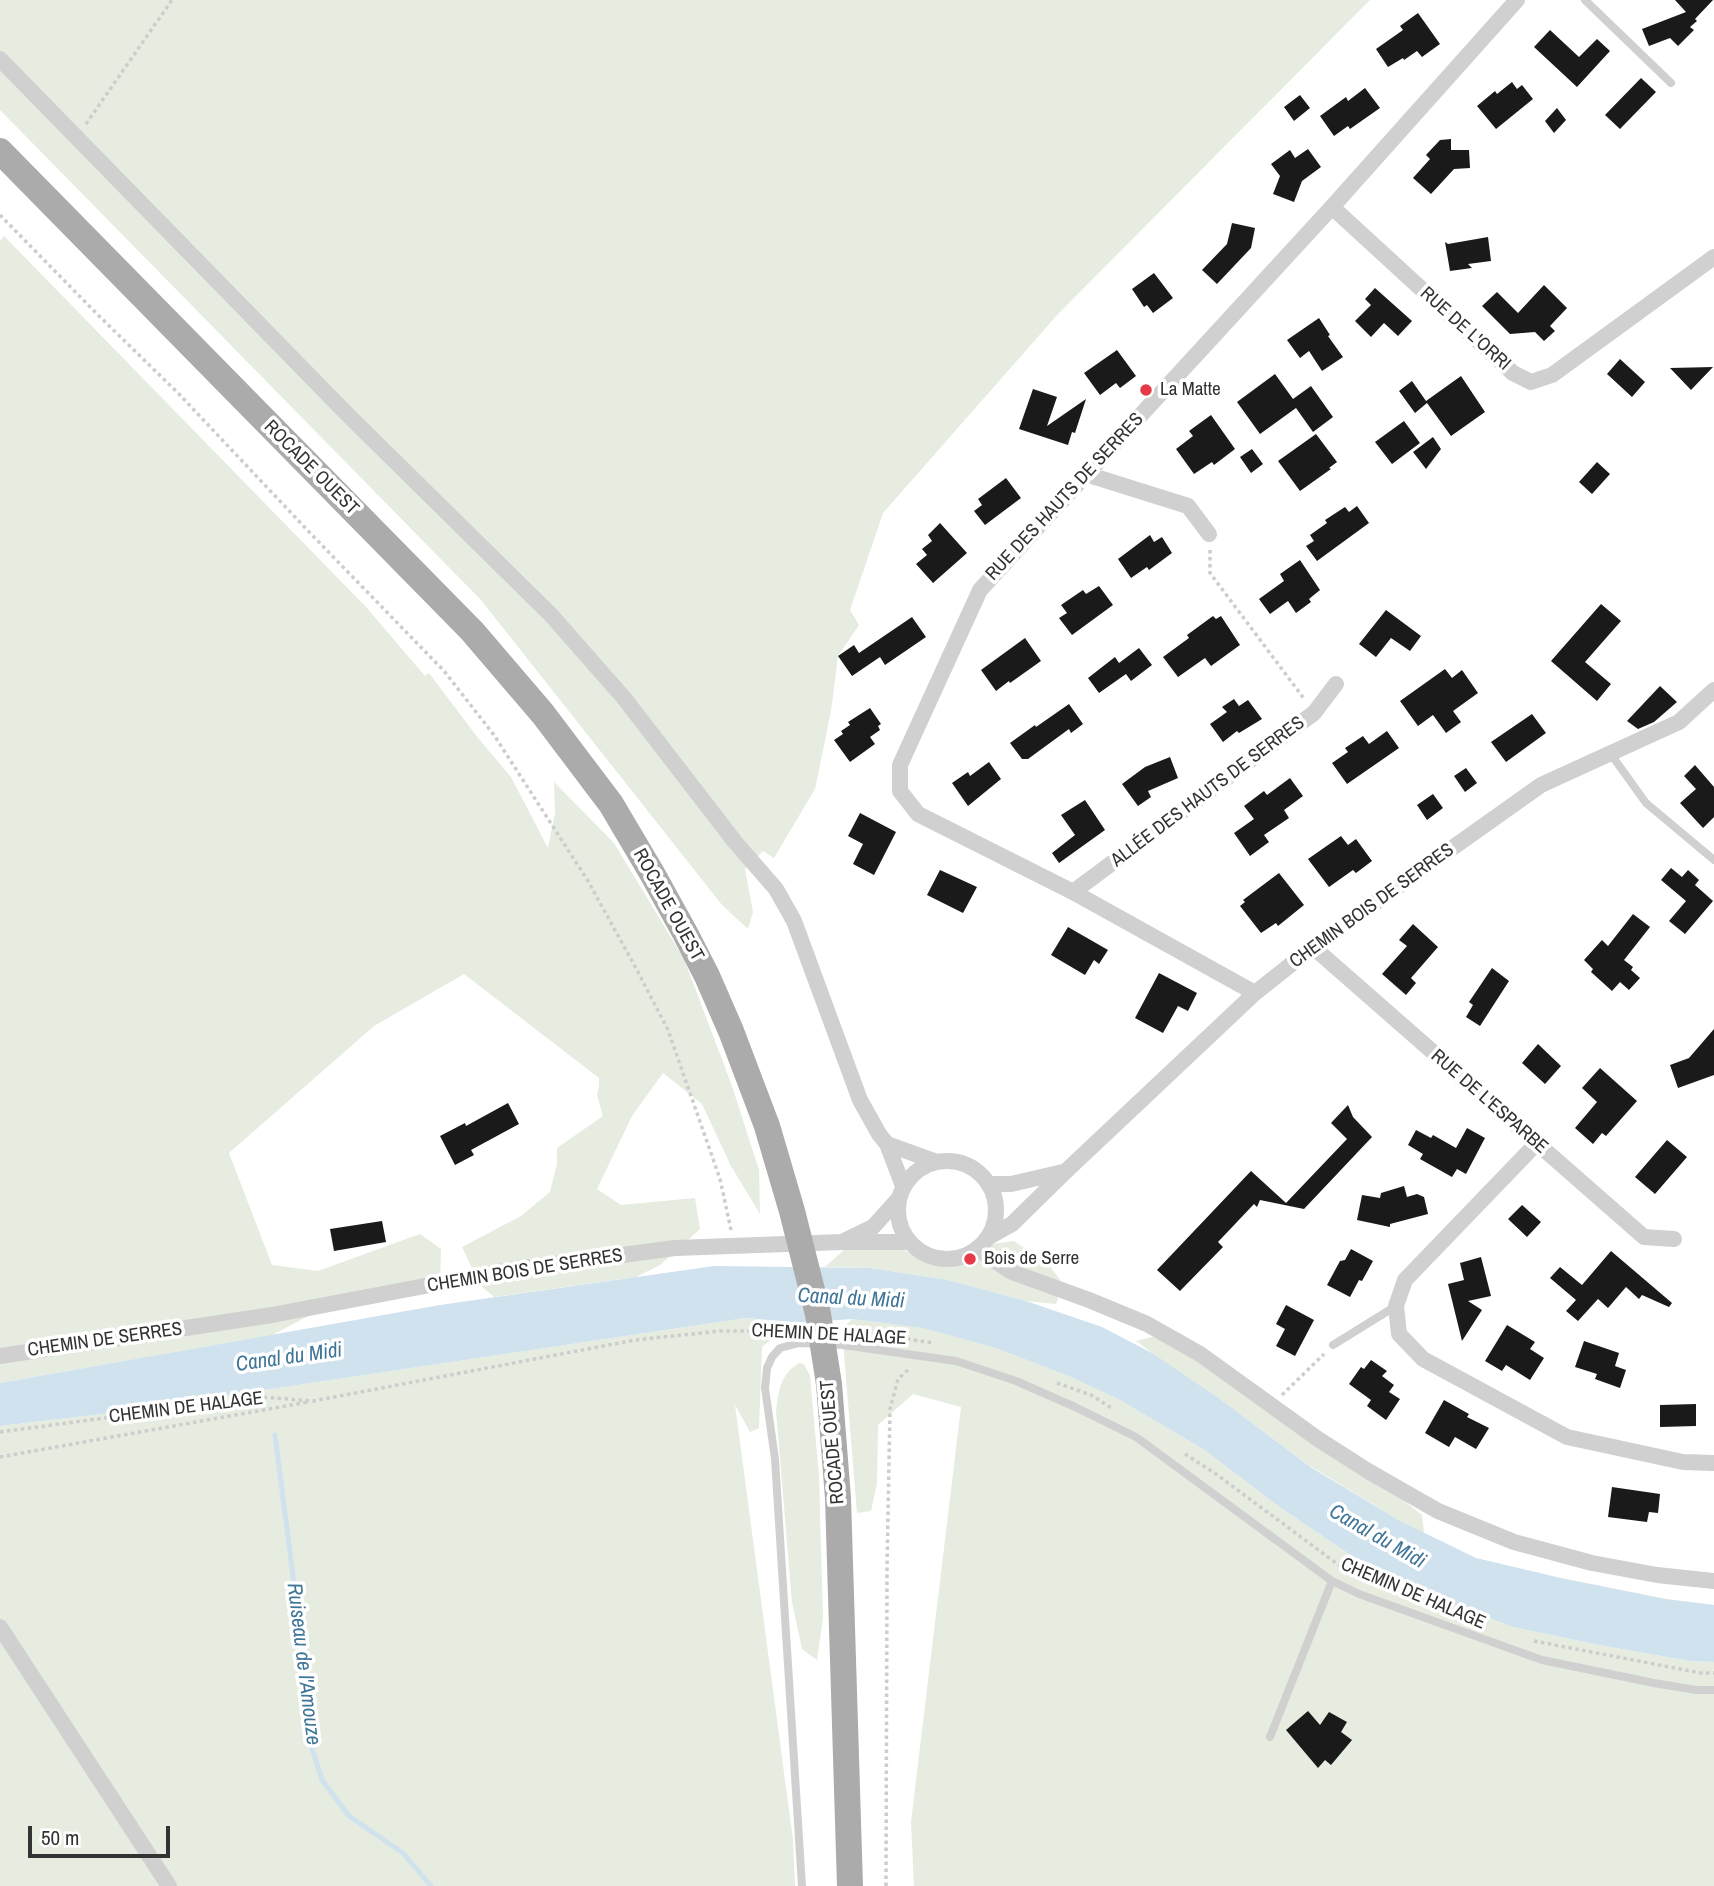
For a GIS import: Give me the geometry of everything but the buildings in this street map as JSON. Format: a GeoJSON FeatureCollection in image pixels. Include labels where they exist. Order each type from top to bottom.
{"type":"FeatureCollection","features":[{"type":"Feature","properties":{"kind":"main road","name":"ROCADE OUEST"},"geometry":{"type":"LineString","coordinates":[[0,151],[472,631],[551,724],[611,804],[673,910],[707,976],[767,1126],[818,1314],[829,1384],[838,1497],[850,1886]]}},
{"type":"Feature","properties":{"kind":"street","name":"RUE DES HAUTS DE SERRES"},"geometry":{"type":"LineString","coordinates":[[1255,993],[1073,892],[918,814],[900,791],[900,765],[980,590],[1332,207],[1517,0]]}},
{"type":"Feature","properties":{"kind":"street"},"geometry":{"type":"LineString","coordinates":[[0,59],[348,415],[551,615],[624,698],[735,842],[776,889],[794,921],[860,1100],[887,1144],[901,1192]]}},
{"type":"Feature","properties":{"kind":"street","name":"RUE DE L'ORRI"},"geometry":{"type":"LineString","coordinates":[[1332,207],[1513,373],[1531,382],[1552,375],[1714,257]]}},
{"type":"Feature","properties":{"kind":"street"},"geometry":{"type":"LineString","coordinates":[[1086,474],[1188,506],[1209,534]]}},
{"type":"Feature","properties":{"kind":"street","name":"ALLÉE DES HAUTS DE SERRES"},"geometry":{"type":"LineString","coordinates":[[1073,892],[1314,713],[1336,684]]}},
{"type":"Feature","properties":{"kind":"street","name":"CHEMIN BOIS DE SERRES"},"geometry":{"type":"LineString","coordinates":[[983,1243],[1013,1224],[1255,993],[1313,947],[1541,785],[1679,722],[1714,690]]}},
{"type":"Feature","properties":{"kind":"street","name":"RUE DE L'ESPARBE"},"geometry":{"type":"LineString","coordinates":[[1313,947],[1644,1237],[1674,1239]]}},
{"type":"Feature","properties":{"kind":"street"},"geometry":{"type":"LineString","coordinates":[[887,1144],[937,1162]]}},
{"type":"Feature","properties":{"kind":"street"},"geometry":{"type":"LineString","coordinates":[[1536,1144],[1405,1280],[1396,1306],[1399,1334],[1423,1359],[1567,1437],[1683,1462],[1714,1463]]}},
{"type":"Feature","properties":{"kind":"street"},"geometry":{"type":"LineString","coordinates":[[951,1161],[979,1172],[988,1184],[994,1196],[996,1211],[993,1225],[983,1243],[965,1256],[950,1259],[934,1258],[920,1252],[909,1242],[899,1221],[901,1192],[911,1176],[922,1167],[951,1161]]}},
{"type":"Feature","properties":{"kind":"street"},"geometry":{"type":"LineString","coordinates":[[988,1184],[1011,1184],[1065,1172]]}},
{"type":"Feature","properties":{"kind":"street","name":"CHEMIN BOIS DE SERRES"},"geometry":{"type":"LineString","coordinates":[[842,1242],[873,1227],[901,1192]]}},
{"type":"Feature","properties":{"kind":"street","name":"CHEMIN BOIS DE SERRES"},"geometry":{"type":"LineString","coordinates":[[210,1325],[509,1270],[675,1248],[909,1242]]}},
{"type":"Feature","properties":{"kind":"street"},"geometry":{"type":"LineString","coordinates":[[983,1243],[990,1258],[1012,1272],[1147,1324],[1200,1354],[1318,1439],[1438,1511],[1514,1542],[1592,1563],[1657,1575],[1714,1581]]}},
{"type":"Feature","properties":{"kind":"street","name":"CHEMIN DE SERRES"},"geometry":{"type":"LineString","coordinates":[[0,1356],[210,1325]]}},
{"type":"Feature","properties":{"kind":"street"},"geometry":{"type":"LineString","coordinates":[[0,1627],[169,1886]]}},
{"type":"Feature","properties":{"kind":"lane"},"geometry":{"type":"LineString","coordinates":[[1585,0],[1671,83]]}},
{"type":"Feature","properties":{"kind":"lane"},"geometry":{"type":"LineString","coordinates":[[1609,753],[1646,803],[1714,860]]}},
{"type":"Feature","properties":{"kind":"lane"},"geometry":{"type":"LineString","coordinates":[[1333,1345],[1396,1306]]}},
{"type":"Feature","properties":{"kind":"lane"},"geometry":{"type":"LineString","coordinates":[[802,1886],[775,1459],[765,1388],[767,1368],[772,1357],[780,1348],[799,1343],[843,1345],[956,1362],[1016,1381],[1073,1405],[1136,1437],[1332,1581],[1371,1598],[1542,1660],[1654,1684],[1714,1690]]}},
{"type":"Feature","properties":{"kind":"lane"},"geometry":{"type":"LineString","coordinates":[[1270,1737],[1332,1581]]}},
{"type":"Feature","properties":{"kind":"path"},"geometry":{"type":"LineString","coordinates":[[77,137],[172,0]]}},
{"type":"Feature","properties":{"kind":"path"},"geometry":{"type":"LineString","coordinates":[[0,215],[177,393],[444,671],[494,734],[588,881],[668,1030],[720,1179],[734,1246]]}},
{"type":"Feature","properties":{"kind":"path"},"geometry":{"type":"LineString","coordinates":[[1209,534],[1210,572],[1314,713]]}},
{"type":"Feature","properties":{"kind":"path","name":"CHEMIN DE HALAGE"},"geometry":{"type":"LineString","coordinates":[[0,1432],[261,1397],[313,1401],[635,1340],[720,1331],[788,1331]]}},
{"type":"Feature","properties":{"kind":"path","name":"CHEMIN DE HALAGE"},"geometry":{"type":"LineString","coordinates":[[890,1336],[938,1344]]}},
{"type":"Feature","properties":{"kind":"path"},"geometry":{"type":"LineString","coordinates":[[886,1886],[890,1409],[898,1379],[921,1356],[927,1341]]}},
{"type":"Feature","properties":{"kind":"path"},"geometry":{"type":"LineString","coordinates":[[1272,1406],[1333,1345]]}},
{"type":"Feature","properties":{"kind":"path"},"geometry":{"type":"LineString","coordinates":[[1055,1382],[1091,1395],[1114,1409]]}},
{"type":"Feature","properties":{"kind":"path"},"geometry":{"type":"LineString","coordinates":[[0,1457],[313,1401]]}},
{"type":"Feature","properties":{"kind":"path","name":"CHEMIN DE HALAGE"},"geometry":{"type":"LineString","coordinates":[[1182,1452],[1340,1566],[1459,1614]]}},
{"type":"Feature","properties":{"kind":"path"},"geometry":{"type":"LineString","coordinates":[[1527,1640],[1701,1673],[1714,1673]]}},
{"type":"Feature","properties":{"kind":"shaded area"},"geometry":{"type":"Polygon","coordinates":[[[0,0],[1370,0],[1058,314],[883,513],[850,610],[859,625],[838,656],[831,711],[815,789],[774,858],[763,851],[745,869],[753,912],[748,929],[722,905],[481,600],[0,110],[0,0]]]}},
{"type":"Feature","properties":{"kind":"shaded area"},"geometry":{"type":"Polygon","coordinates":[[[4,236],[366,607],[425,676],[429,673],[511,777],[548,848],[555,813],[554,782],[614,843],[684,959],[732,1086],[759,1170],[760,1214],[731,1166],[702,1104],[663,1073],[632,1116],[597,1189],[621,1205],[695,1198],[700,1229],[660,1265],[636,1277],[494,1297],[480,1285],[462,1247],[521,1216],[550,1192],[557,1164],[557,1148],[603,1116],[597,1095],[599,1078],[464,974],[374,1026],[229,1153],[272,1265],[318,1271],[420,1234],[441,1249],[440,1288],[334,1303],[272,1335],[0,1383],[0,241],[4,236]]]}},
{"type":"Feature","properties":{"kind":"shaded area"},"geometry":{"type":"Polygon","coordinates":[[[1014,1241],[1049,1265],[1063,1284],[1056,1304],[1026,1301],[948,1280],[870,1268],[825,1267],[846,1248],[901,1249],[924,1259],[1014,1241]]]}},
{"type":"Feature","properties":{"kind":"shaded area"},"geometry":{"type":"Polygon","coordinates":[[[746,1318],[773,1321],[776,1335],[762,1347],[759,1428],[750,1432],[735,1405],[793,1840],[795,1886],[0,1886],[0,1426],[110,1413],[746,1318]]]}},
{"type":"Feature","properties":{"kind":"shaded area"},"geometry":{"type":"Polygon","coordinates":[[[852,1319],[924,1328],[996,1348],[1073,1378],[1120,1400],[1203,1449],[1281,1508],[1361,1562],[1436,1599],[1513,1627],[1690,1661],[1714,1662],[1714,1886],[914,1886],[911,1822],[961,1407],[913,1394],[878,1425],[877,1483],[871,1511],[857,1513],[842,1329],[852,1319]]]}},
{"type":"Feature","properties":{"kind":"shaded area"},"geometry":{"type":"Polygon","coordinates":[[[1164,1334],[1403,1500],[1422,1515],[1424,1533],[1307,1464],[1136,1341],[1164,1334]]]}},
{"type":"Feature","properties":{"kind":"shaded area"},"geometry":{"type":"Polygon","coordinates":[[[799,1363],[804,1364],[810,1376],[819,1476],[823,1618],[817,1660],[802,1649],[792,1602],[776,1411],[784,1378],[799,1363]]]}},
{"type":"Feature","properties":{"kind":"water","name":"Canal du Midi"},"geometry":{"type":"Polygon","coordinates":[[[714,1266],[870,1268],[948,1280],[1026,1301],[1102,1327],[1152,1353],[1223,1401],[1312,1468],[1400,1521],[1476,1558],[1666,1599],[1714,1605],[1714,1662],[1690,1661],[1513,1627],[1432,1597],[1361,1562],[1281,1508],[1203,1449],[1120,1400],[1073,1378],[996,1348],[923,1328],[852,1319],[801,1323],[746,1318],[110,1413],[0,1426],[0,1383],[440,1305],[714,1266]]]}},
{"type":"Feature","properties":{"kind":"waterway","name":"Ruiseau de l'Amouze"},"geometry":{"type":"LineString","coordinates":[[275,1435],[310,1742],[322,1780],[349,1816],[403,1853],[431,1886]]}},
{"type":"Feature","properties":{"kind":"place","name":"La Matte"},"geometry":{"type":"Point","coordinates":[1146,390]}},
{"type":"Feature","properties":{"kind":"place","name":"Bois de Serre"},"geometry":{"type":"Point","coordinates":[970,1259]}}]}
